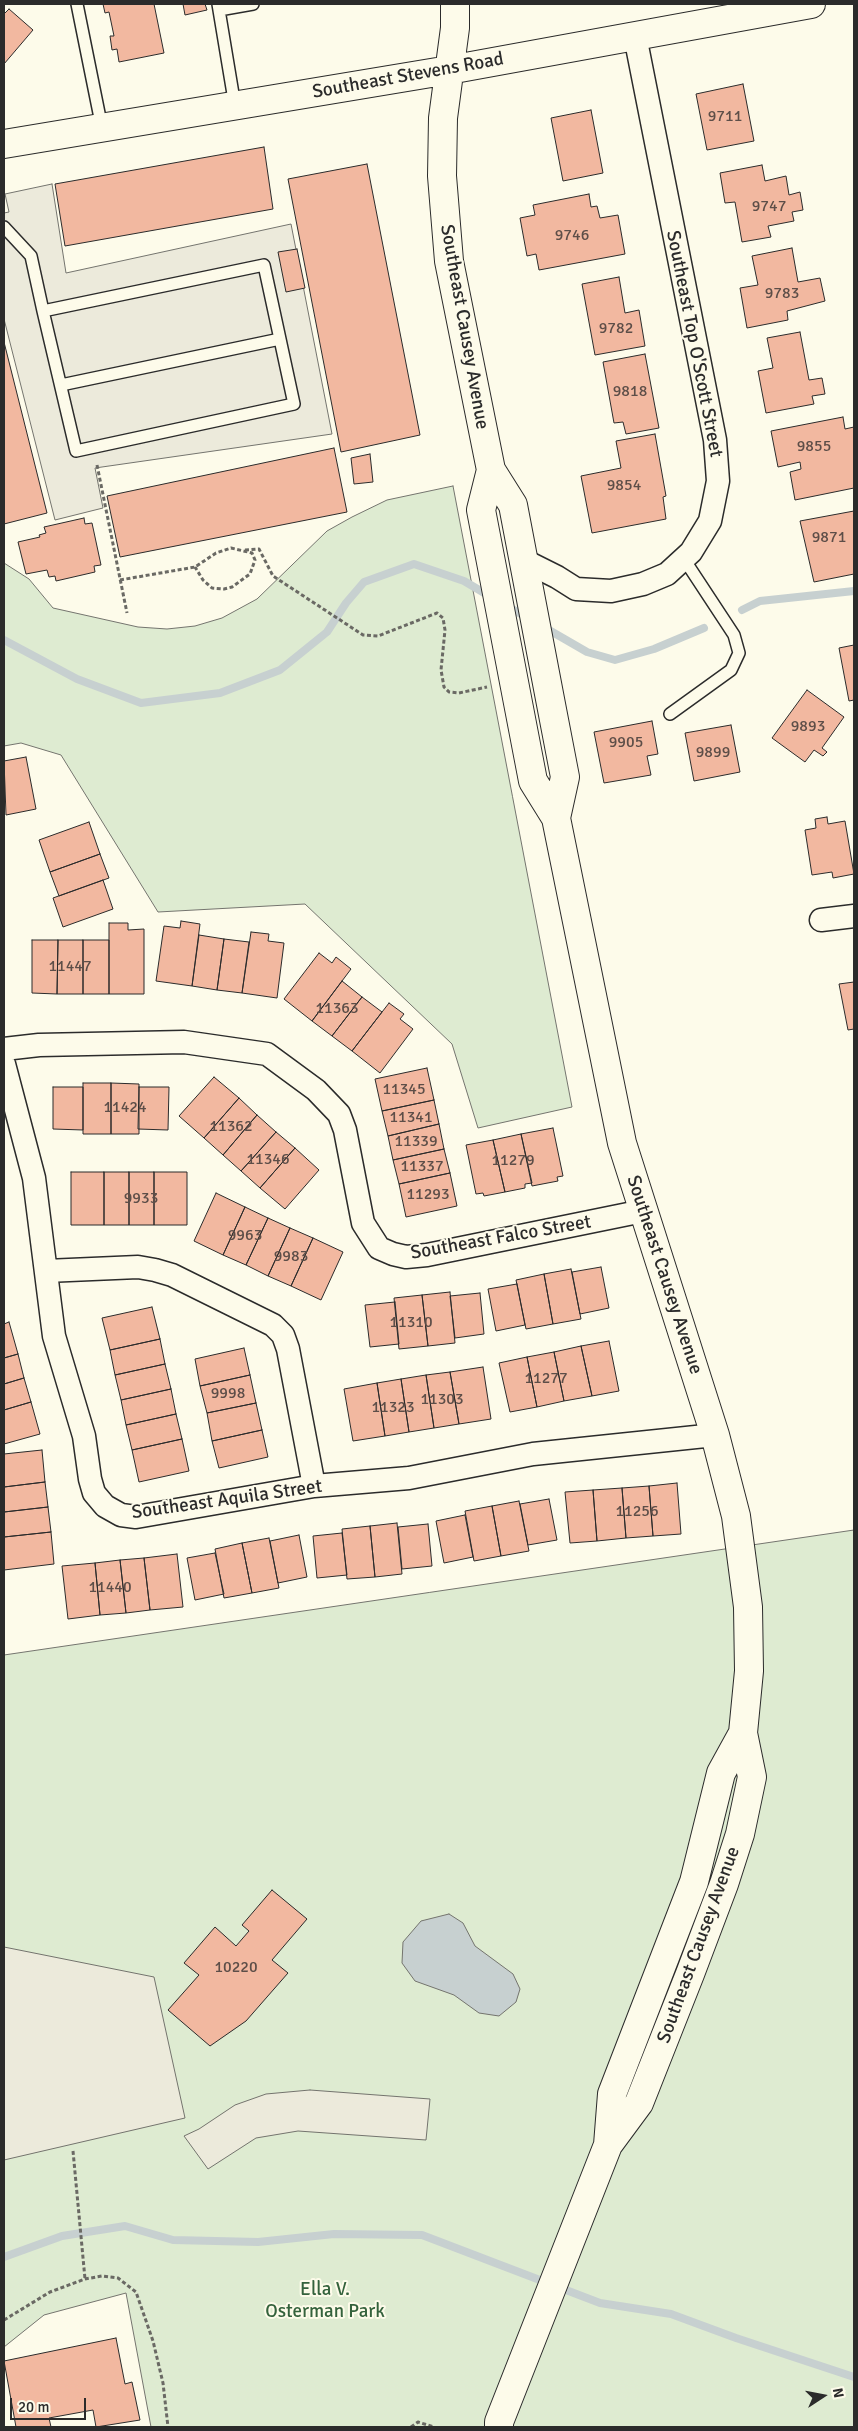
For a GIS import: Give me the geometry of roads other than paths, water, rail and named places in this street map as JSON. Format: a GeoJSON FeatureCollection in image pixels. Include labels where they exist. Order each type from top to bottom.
{"type":"FeatureCollection","features":[{"type":"Feature","properties":{"kind":"street","name":"Southeast Causey Avenue"},"geometry":{"type":"LineString","coordinates":[[455,4],[455,28],[442,118],[444,221],[449,261],[490,470],[512,505],[550,699],[564,777],[556,818]]}},
{"type":"Feature","properties":{"kind":"street","name":"Southeast Stevens Road"},"geometry":{"type":"LineString","coordinates":[[4,144],[449,70],[635,36],[775,7],[811,4]]}},
{"type":"Feature","properties":{"kind":"street","name":"Southeast Top O'Scott Street"},"geometry":{"type":"LineString","coordinates":[[523,560],[576,589],[611,591],[643,584],[667,574],[692,552],[710,521],[718,481],[715,440],[635,36]]}},
{"type":"Feature","properties":{"kind":"street","name":"Southeast Causey Avenue"},"geometry":{"type":"LineString","coordinates":[[490,470],[481,510],[533,781],[556,818],[622,1142],[714,1435],[736,1516],[748,1607],[749,1671],[743,1733],[752,1778],[740,1834],[724,1884],[639,2103],[608,2145],[497,2425]]}},
{"type":"Feature","properties":{"kind":"street"},"geometry":{"type":"LineString","coordinates":[[821,920],[854,916]]}},
{"type":"Feature","properties":{"kind":"street","name":"Southeast Falco Street"},"geometry":{"type":"LineString","coordinates":[[4,1049],[39,1045],[184,1042],[267,1054],[316,1090],[339,1114],[345,1130],[363,1223],[379,1248],[393,1254],[406,1257],[427,1255],[643,1211]]}},
{"type":"Feature","properties":{"kind":"street","name":"Southeast Aquila Street"},"geometry":{"type":"LineString","coordinates":[[4,1064],[34,1178],[54,1336],[84,1436],[90,1479],[94,1493],[105,1506],[121,1516],[136,1517],[314,1486],[409,1478],[533,1454],[714,1435]]}},
{"type":"Feature","properties":{"kind":"street"},"geometry":{"type":"LineString","coordinates":[[46,1271],[138,1267],[155,1270],[172,1275],[273,1324],[283,1335],[288,1349],[314,1486]]}},
{"type":"Feature","properties":{"kind":"lane"},"geometry":{"type":"LineString","coordinates":[[77,4],[102,128]]}},
{"type":"Feature","properties":{"kind":"lane"},"geometry":{"type":"LineString","coordinates":[[235,106],[219,7],[253,4]]}},
{"type":"Feature","properties":{"kind":"lane"},"geometry":{"type":"LineString","coordinates":[[4,227],[31,256],[43,311],[76,451],[294,404],[264,265],[43,311]]}},
{"type":"Feature","properties":{"kind":"lane"},"geometry":{"type":"LineString","coordinates":[[61,385],[280,339]]}},
{"type":"Feature","properties":{"kind":"lane"},"geometry":{"type":"LineString","coordinates":[[670,714],[731,670],[739,653],[734,635],[684,559]]}},
{"type":"Feature","properties":{"kind":"waterway"},"geometry":{"type":"LineString","coordinates":[[4,640],[77,679],[141,703],[220,693],[280,670],[327,632],[346,603],[364,582],[414,564],[464,581],[491,597]]}},
{"type":"Feature","properties":{"kind":"waterway"},"geometry":{"type":"LineString","coordinates":[[742,610],[760,601],[854,591]]}},
{"type":"Feature","properties":{"kind":"waterway"},"geometry":{"type":"LineString","coordinates":[[505,605],[528,618]]}},
{"type":"Feature","properties":{"kind":"waterway"},"geometry":{"type":"LineString","coordinates":[[542,626],[587,652],[615,660],[654,649],[704,628]]}},
{"type":"Feature","properties":{"kind":"waterway"},"geometry":{"type":"LineString","coordinates":[[4,2257],[62,2236],[125,2226],[173,2240],[258,2242],[334,2234],[422,2235],[600,2303],[671,2314],[736,2338],[854,2377]]}},
{"type":"Feature","properties":{"kind":"park label","name":"Ella V. Osterman Park"},"geometry":{"type":"Point","coordinates":[325,2301]}}]}
